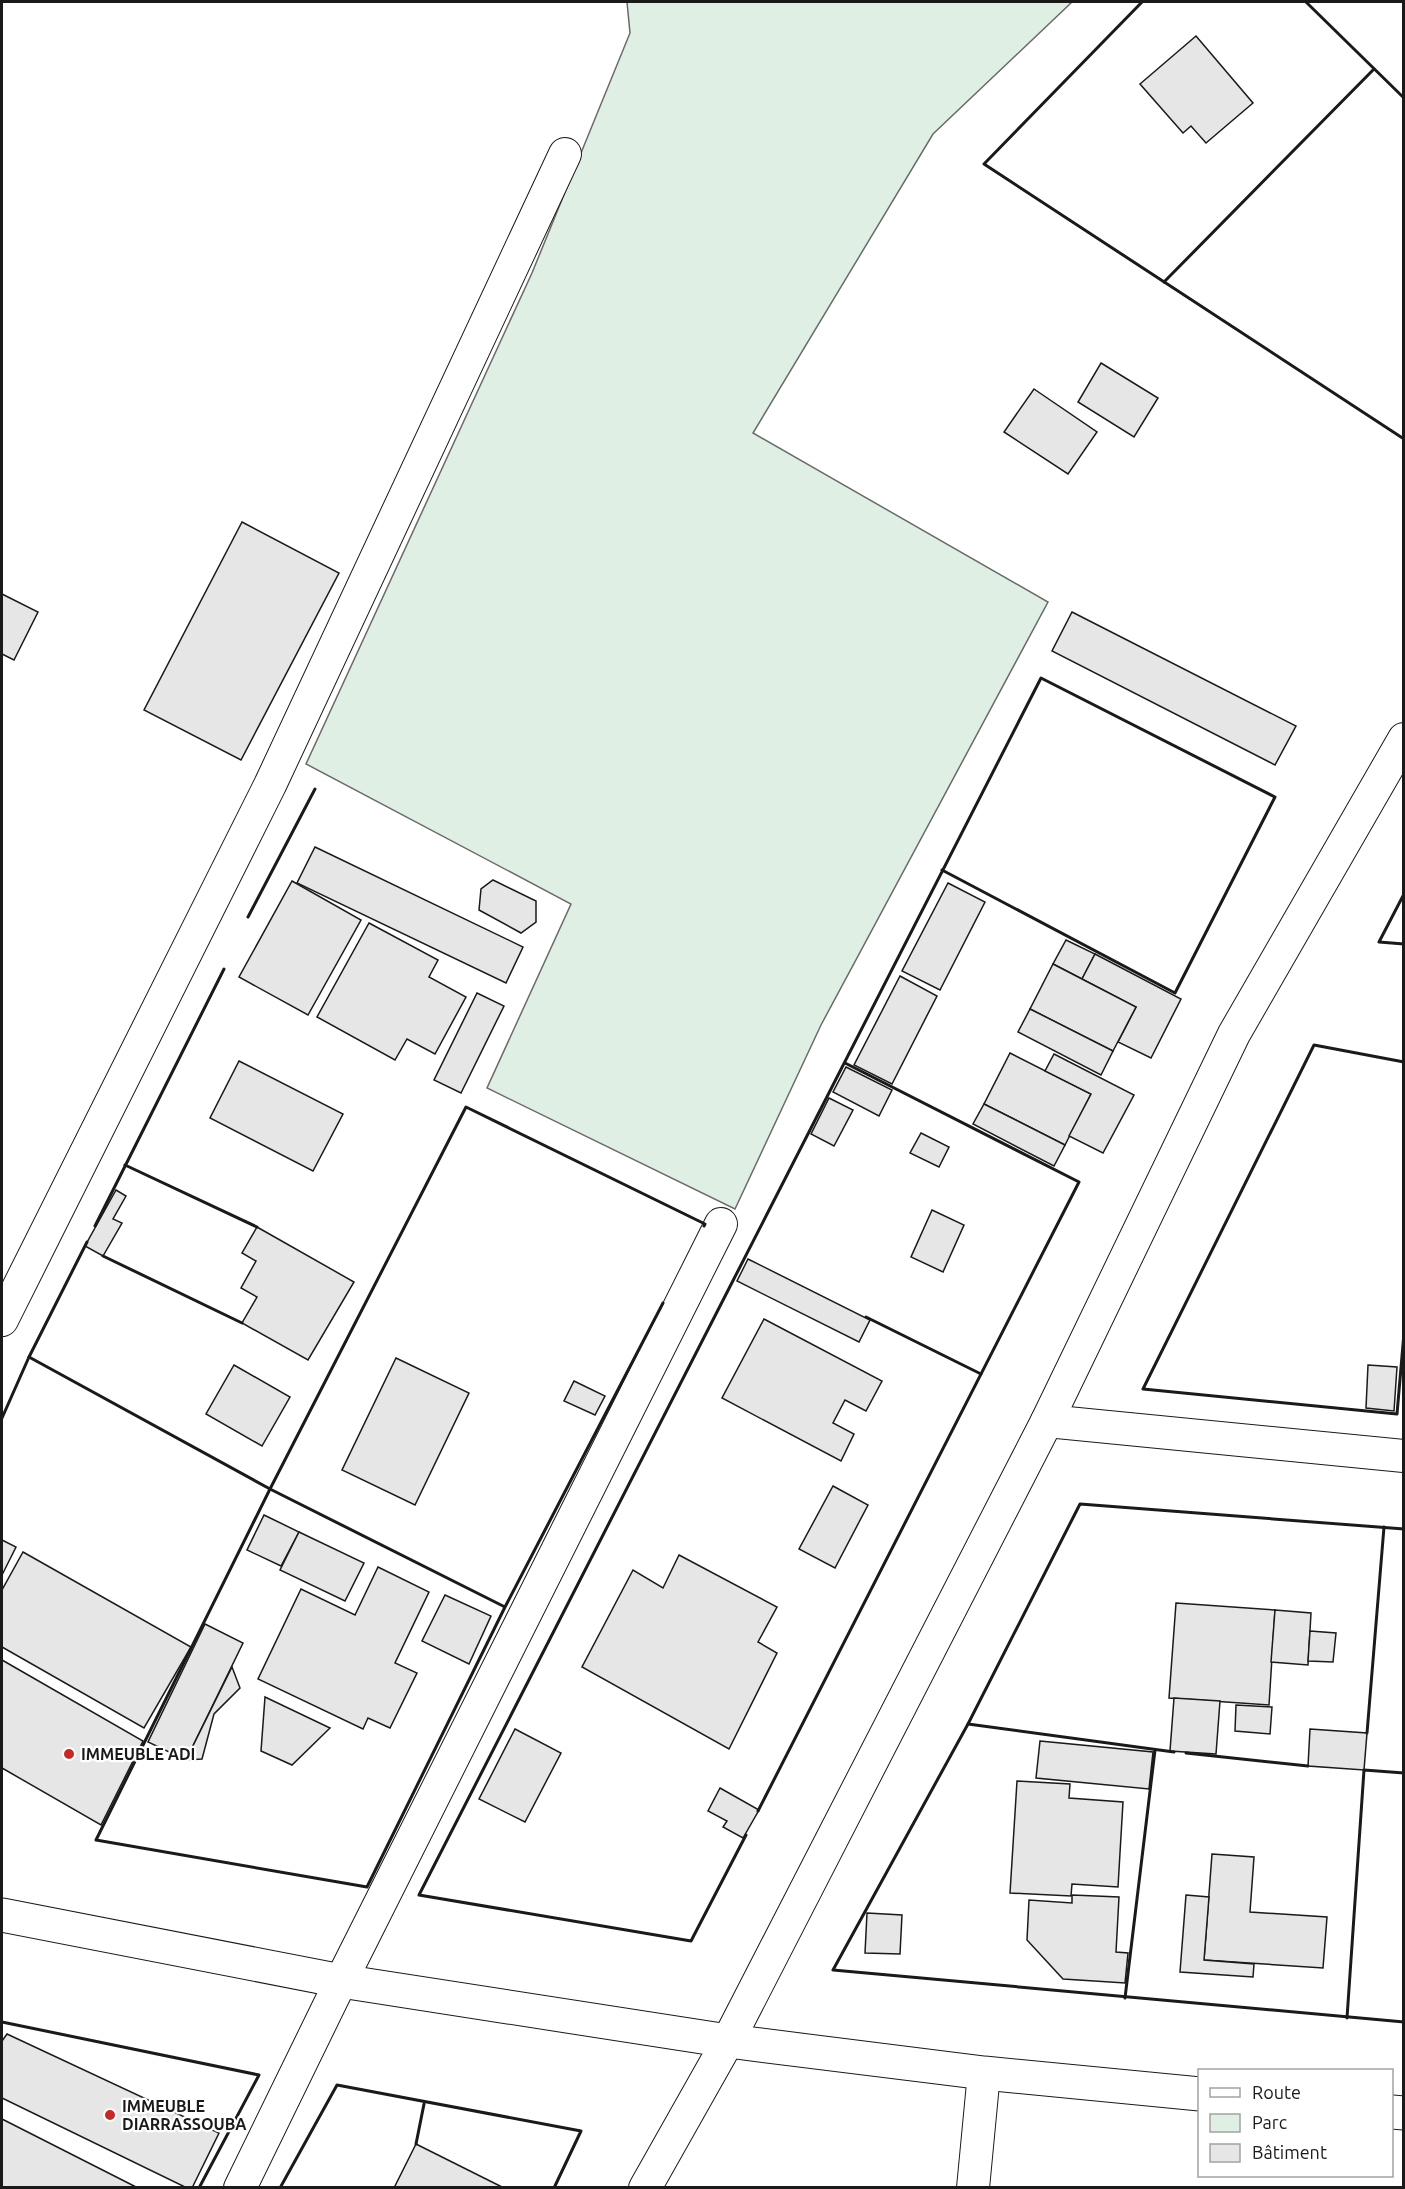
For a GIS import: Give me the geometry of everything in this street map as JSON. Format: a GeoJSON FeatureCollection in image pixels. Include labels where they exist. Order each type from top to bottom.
{"type":"FeatureCollection","features":[{"type":"Feature","properties":{"kind":"street"},"geometry":{"type":"LineString","coordinates":[[2,1320],[270,785],[565,154]]}},
{"type":"Feature","properties":{"kind":"street"},"geometry":{"type":"LineString","coordinates":[[645,2187],[728,2041],[1047,1421],[1234,1034],[1404,739]]}},
{"type":"Feature","properties":{"kind":"street"},"geometry":{"type":"LineString","coordinates":[[240,2187],[721,1224]]}},
{"type":"Feature","properties":{"kind":"street"},"geometry":{"type":"LineString","coordinates":[[1047,1421],[1404,1456]]}},
{"type":"Feature","properties":{"kind":"street"},"geometry":{"type":"LineString","coordinates":[[2,1915],[341,1981],[728,2041],[984,2073],[1198,2094]]}},
{"type":"Feature","properties":{"kind":"street"},"geometry":{"type":"LineString","coordinates":[[972,2187],[984,2073]]}},
{"type":"Feature","properties":{"kind":"green space"},"geometry":{"type":"Polygon","coordinates":[[[627,2],[1072,2],[933,134],[753,433],[1048,602],[821,1025],[735,1209],[487,1088],[571,904],[306,764],[532,273],[630,33],[627,2]]]}},
{"type":"Feature","properties":{"kind":"building"},"geometry":{"type":"Polygon","coordinates":[[[1196,36],[1253,103],[1206,143],[1191,126],[1183,133],[1140,84],[1196,36]]]}},
{"type":"Feature","properties":{"kind":"building"},"geometry":{"type":"Polygon","coordinates":[[[1101,363],[1158,398],[1134,437],[1078,402],[1101,363]]]}},
{"type":"Feature","properties":{"kind":"building"},"geometry":{"type":"Polygon","coordinates":[[[1034,389],[1097,432],[1068,474],[1004,432],[1034,389]]]}},
{"type":"Feature","properties":{"kind":"building"},"geometry":{"type":"Polygon","coordinates":[[[242,522],[339,573],[241,760],[144,710],[242,522]]]}},
{"type":"Feature","properties":{"kind":"building"},"geometry":{"type":"Polygon","coordinates":[[[2,594],[38,612],[14,660],[2,654],[2,594]]]}},
{"type":"Feature","properties":{"kind":"building"},"geometry":{"type":"Polygon","coordinates":[[[1072,612],[1296,726],[1275,765],[1052,651],[1072,612]]]}},
{"type":"Feature","properties":{"kind":"building"},"geometry":{"type":"Polygon","coordinates":[[[315,847],[523,947],[506,983],[297,883],[315,847]]]}},
{"type":"Feature","properties":{"kind":"building"},"geometry":{"type":"Polygon","coordinates":[[[493,880],[536,901],[536,922],[521,933],[479,910],[481,889],[493,880]]]}},
{"type":"Feature","properties":{"kind":"building"},"geometry":{"type":"Polygon","coordinates":[[[292,881],[361,920],[308,1015],[239,977],[292,881]]]}},
{"type":"Feature","properties":{"kind":"building"},"geometry":{"type":"Polygon","coordinates":[[[948,883],[985,902],[940,990],[902,971],[948,883]]]}},
{"type":"Feature","properties":{"kind":"building"},"geometry":{"type":"Polygon","coordinates":[[[369,923],[438,960],[429,977],[466,997],[435,1054],[407,1039],[395,1060],[317,1017],[369,923]]]}},
{"type":"Feature","properties":{"kind":"building"},"geometry":{"type":"Polygon","coordinates":[[[1066,940],[1095,954],[1082,979],[1053,964],[1066,940]]]}},
{"type":"Feature","properties":{"kind":"building"},"geometry":{"type":"Polygon","coordinates":[[[1095,954],[1181,999],[1151,1058],[1118,1042],[1136,1007],[1082,979],[1095,954]]]}},
{"type":"Feature","properties":{"kind":"building"},"geometry":{"type":"Polygon","coordinates":[[[1053,964],[1136,1007],[1113,1051],[1030,1009],[1053,964]]]}},
{"type":"Feature","properties":{"kind":"building"},"geometry":{"type":"Polygon","coordinates":[[[900,976],[937,996],[892,1084],[854,1065],[900,976]]]}},
{"type":"Feature","properties":{"kind":"building"},"geometry":{"type":"Polygon","coordinates":[[[477,993],[504,1006],[461,1093],[434,1080],[477,993]]]}},
{"type":"Feature","properties":{"kind":"building"},"geometry":{"type":"Polygon","coordinates":[[[1030,1009],[1113,1051],[1101,1075],[1018,1032],[1030,1009]]]}},
{"type":"Feature","properties":{"kind":"building"},"geometry":{"type":"Polygon","coordinates":[[[1010,1053],[1091,1094],[1065,1145],[984,1104],[1010,1053]]]}},
{"type":"Feature","properties":{"kind":"building"},"geometry":{"type":"Polygon","coordinates":[[[1054,1054],[1134,1095],[1103,1153],[1069,1136],[1091,1094],[1045,1071],[1054,1054]]]}},
{"type":"Feature","properties":{"kind":"building"},"geometry":{"type":"Polygon","coordinates":[[[239,1061],[343,1114],[313,1171],[210,1118],[239,1061]]]}},
{"type":"Feature","properties":{"kind":"building"},"geometry":{"type":"Polygon","coordinates":[[[846,1067],[892,1090],[879,1116],[833,1092],[846,1067]]]}},
{"type":"Feature","properties":{"kind":"building"},"geometry":{"type":"Polygon","coordinates":[[[829,1098],[853,1110],[834,1146],[811,1134],[829,1098]]]}},
{"type":"Feature","properties":{"kind":"building"},"geometry":{"type":"Polygon","coordinates":[[[984,1104],[1065,1145],[1054,1166],[973,1124],[984,1104]]]}},
{"type":"Feature","properties":{"kind":"building"},"geometry":{"type":"Polygon","coordinates":[[[921,1133],[949,1147],[939,1167],[910,1153],[921,1133]]]}},
{"type":"Feature","properties":{"kind":"building"},"geometry":{"type":"Polygon","coordinates":[[[116,1190],[126,1196],[113,1219],[122,1223],[103,1256],[85,1246],[116,1190]]]}},
{"type":"Feature","properties":{"kind":"building"},"geometry":{"type":"Polygon","coordinates":[[[932,1210],[964,1225],[943,1272],[911,1257],[932,1210]]]}},
{"type":"Feature","properties":{"kind":"building"},"geometry":{"type":"Polygon","coordinates":[[[257,1227],[354,1282],[308,1360],[242,1323],[257,1297],[241,1288],[256,1261],[242,1253],[257,1227]]]}},
{"type":"Feature","properties":{"kind":"building"},"geometry":{"type":"Polygon","coordinates":[[[748,1259],[870,1320],[859,1342],[737,1281],[748,1259]]]}},
{"type":"Feature","properties":{"kind":"building"},"geometry":{"type":"Polygon","coordinates":[[[764,1319],[882,1381],[866,1411],[845,1400],[833,1423],[854,1434],[841,1461],[722,1398],[764,1319]]]}},
{"type":"Feature","properties":{"kind":"building"},"geometry":{"type":"Polygon","coordinates":[[[396,1358],[469,1393],[415,1505],[342,1470],[396,1358]]]}},
{"type":"Feature","properties":{"kind":"building"},"geometry":{"type":"Polygon","coordinates":[[[234,1365],[290,1397],[262,1446],[206,1414],[234,1365]]]}},
{"type":"Feature","properties":{"kind":"building"},"geometry":{"type":"Polygon","coordinates":[[[1368,1365],[1397,1367],[1394,1411],[1366,1408],[1368,1365]]]}},
{"type":"Feature","properties":{"kind":"building"},"geometry":{"type":"Polygon","coordinates":[[[574,1381],[605,1396],[595,1415],[564,1401],[574,1381]]]}},
{"type":"Feature","properties":{"kind":"building"},"geometry":{"type":"Polygon","coordinates":[[[833,1486],[868,1505],[835,1568],[799,1549],[833,1486]]]}},
{"type":"Feature","properties":{"kind":"building"},"geometry":{"type":"Polygon","coordinates":[[[264,1515],[299,1532],[281,1566],[247,1550],[264,1515]]]}},
{"type":"Feature","properties":{"kind":"building"},"geometry":{"type":"Polygon","coordinates":[[[299,1532],[364,1563],[345,1601],[280,1570],[299,1532]]]}},
{"type":"Feature","properties":{"kind":"building"},"geometry":{"type":"Polygon","coordinates":[[[2,1540],[16,1547],[2,1575],[2,1540]]]}},
{"type":"Feature","properties":{"kind":"building"},"geometry":{"type":"Polygon","coordinates":[[[23,1552],[191,1647],[144,1728],[2,1647],[2,1590],[23,1552]]]}},
{"type":"Feature","properties":{"kind":"building"},"geometry":{"type":"Polygon","coordinates":[[[679,1555],[777,1607],[758,1642],[777,1653],[729,1749],[582,1667],[633,1570],[663,1588],[679,1555]]]}},
{"type":"Feature","properties":{"kind":"building"},"geometry":{"type":"Polygon","coordinates":[[[378,1567],[429,1592],[395,1663],[417,1673],[390,1728],[368,1718],[363,1729],[258,1679],[301,1589],[355,1615],[378,1567]]]}},
{"type":"Feature","properties":{"kind":"building"},"geometry":{"type":"Polygon","coordinates":[[[445,1595],[491,1616],[469,1664],[422,1641],[445,1595]]]}},
{"type":"Feature","properties":{"kind":"building"},"geometry":{"type":"Polygon","coordinates":[[[1176,1603],[1275,1610],[1269,1705],[1169,1698],[1176,1603]]]}},
{"type":"Feature","properties":{"kind":"building"},"geometry":{"type":"Polygon","coordinates":[[[1275,1610],[1311,1613],[1308,1665],[1271,1662],[1275,1610]]]}},
{"type":"Feature","properties":{"kind":"building"},"geometry":{"type":"Polygon","coordinates":[[[205,1624],[243,1643],[186,1760],[148,1742],[205,1624]]]}},
{"type":"Feature","properties":{"kind":"building"},"geometry":{"type":"Polygon","coordinates":[[[1310,1631],[1336,1633],[1333,1662],[1308,1661],[1310,1631]]]}},
{"type":"Feature","properties":{"kind":"building","name":"IMMEUBLE ADI"},"geometry":{"type":"Polygon","coordinates":[[[2,1660],[143,1741],[101,1825],[2,1768],[2,1660]]]}},
{"type":"Feature","properties":{"kind":"building"},"geometry":{"type":"Polygon","coordinates":[[[232,1667],[240,1688],[214,1714],[202,1759],[186,1760],[232,1667]]]}},
{"type":"Feature","properties":{"kind":"building"},"geometry":{"type":"Polygon","coordinates":[[[265,1697],[330,1728],[292,1765],[261,1751],[265,1697]]]}},
{"type":"Feature","properties":{"kind":"building"},"geometry":{"type":"Polygon","coordinates":[[[1174,1698],[1220,1701],[1216,1754],[1170,1751],[1174,1698]]]}},
{"type":"Feature","properties":{"kind":"building"},"geometry":{"type":"Polygon","coordinates":[[[1236,1705],[1272,1707],[1270,1734],[1235,1731],[1236,1705]]]}},
{"type":"Feature","properties":{"kind":"building"},"geometry":{"type":"Polygon","coordinates":[[[515,1729],[561,1753],[525,1822],[479,1799],[515,1729]]]}},
{"type":"Feature","properties":{"kind":"building"},"geometry":{"type":"Polygon","coordinates":[[[1310,1729],[1367,1733],[1364,1770],[1308,1766],[1310,1729]]]}},
{"type":"Feature","properties":{"kind":"building"},"geometry":{"type":"Polygon","coordinates":[[[1040,1741],[1153,1752],[1149,1789],[1036,1778],[1040,1741]]]}},
{"type":"Feature","properties":{"kind":"building"},"geometry":{"type":"Polygon","coordinates":[[[1017,1781],[1070,1784],[1069,1798],[1123,1802],[1118,1887],[1072,1884],[1071,1896],[1010,1893],[1017,1781]]]}},
{"type":"Feature","properties":{"kind":"building"},"geometry":{"type":"Polygon","coordinates":[[[720,1788],[759,1810],[743,1838],[723,1827],[727,1821],[708,1811],[720,1788]]]}},
{"type":"Feature","properties":{"kind":"building"},"geometry":{"type":"Polygon","coordinates":[[[1212,1854],[1254,1857],[1250,1912],[1327,1917],[1323,1968],[1204,1960],[1212,1854]]]}},
{"type":"Feature","properties":{"kind":"building"},"geometry":{"type":"Polygon","coordinates":[[[1072,1895],[1119,1897],[1116,1952],[1128,1953],[1125,1983],[1063,1979],[1027,1940],[1029,1900],[1072,1903],[1072,1895]]]}},
{"type":"Feature","properties":{"kind":"building"},"geometry":{"type":"Polygon","coordinates":[[[1186,1895],[1209,1897],[1204,1960],[1254,1964],[1253,1977],[1180,1972],[1186,1895]]]}},
{"type":"Feature","properties":{"kind":"building"},"geometry":{"type":"Polygon","coordinates":[[[867,1913],[902,1915],[900,1954],[865,1953],[867,1913]]]}},
{"type":"Feature","properties":{"kind":"building","name":"IMMEUBLE DIARRASSOUBA"},"geometry":{"type":"Polygon","coordinates":[[[7,2034],[219,2133],[192,2188],[187,2188],[2,2098],[2,2041],[7,2034]]]}},
{"type":"Feature","properties":{"kind":"building"},"geometry":{"type":"Polygon","coordinates":[[[2,2119],[138,2188],[2,2188],[2,2119]]]}},
{"type":"Feature","properties":{"kind":"building"},"geometry":{"type":"Polygon","coordinates":[[[416,2144],[504,2188],[394,2188],[416,2144]]]}},
{"type":"Feature","properties":{"kind":"wall"},"geometry":{"type":"LineString","coordinates":[[1142,2],[984,164],[1404,439]]}},
{"type":"Feature","properties":{"kind":"wall"},"geometry":{"type":"LineString","coordinates":[[1306,2],[1404,98]]}},
{"type":"Feature","properties":{"kind":"wall"},"geometry":{"type":"LineString","coordinates":[[1164,282],[1374,69]]}},
{"type":"Feature","properties":{"kind":"wall"},"geometry":{"type":"LineString","coordinates":[[746,1835],[691,1941],[419,1895],[575,1591],[885,982],[963,830],[1041,678],[1275,797],[1175,993],[942,870]]}},
{"type":"Feature","properties":{"kind":"wall"},"geometry":{"type":"LineString","coordinates":[[248,917],[315,789]]}},
{"type":"Feature","properties":{"kind":"wall"},"geometry":{"type":"LineString","coordinates":[[1404,894],[1379,942],[1404,944]]}},
{"type":"Feature","properties":{"kind":"wall"},"geometry":{"type":"LineString","coordinates":[[95,1226],[224,969]]}},
{"type":"Feature","properties":{"kind":"wall"},"geometry":{"type":"LineString","coordinates":[[1404,1062],[1314,1045],[1143,1389],[1397,1414],[1404,1333]]}},
{"type":"Feature","properties":{"kind":"wall"},"geometry":{"type":"LineString","coordinates":[[758,1811],[1079,1182],[845,1063]]}},
{"type":"Feature","properties":{"kind":"wall"},"geometry":{"type":"LineString","coordinates":[[87,1242],[29,1357],[270,1489],[466,1107],[705,1224],[704,1226]]}},
{"type":"Feature","properties":{"kind":"wall"},"geometry":{"type":"LineString","coordinates":[[125,1165],[257,1227]]}},
{"type":"Feature","properties":{"kind":"wall"},"geometry":{"type":"LineString","coordinates":[[103,1256],[242,1323]]}},
{"type":"Feature","properties":{"kind":"wall"},"geometry":{"type":"LineString","coordinates":[[505,1607],[367,1887],[96,1840],[270,1489],[505,1607],[663,1303]]}},
{"type":"Feature","properties":{"kind":"wall"},"geometry":{"type":"LineString","coordinates":[[866,1317],[981,1374]]}},
{"type":"Feature","properties":{"kind":"wall"},"geometry":{"type":"LineString","coordinates":[[2,1418],[29,1357]]}},
{"type":"Feature","properties":{"kind":"wall"},"geometry":{"type":"LineString","coordinates":[[1404,1529],[1080,1504],[968,1724],[833,1970],[1404,2022]]}},
{"type":"Feature","properties":{"kind":"wall"},"geometry":{"type":"LineString","coordinates":[[1367,1733],[1384,1527]]}},
{"type":"Feature","properties":{"kind":"wall"},"geometry":{"type":"LineString","coordinates":[[968,1724],[1174,1752]]}},
{"type":"Feature","properties":{"kind":"wall"},"geometry":{"type":"LineString","coordinates":[[1125,1998],[1155,1750]]}},
{"type":"Feature","properties":{"kind":"wall"},"geometry":{"type":"LineString","coordinates":[[1186,1753],[1308,1766]]}},
{"type":"Feature","properties":{"kind":"wall"},"geometry":{"type":"LineString","coordinates":[[1347,2018],[1364,1770],[1404,1773]]}},
{"type":"Feature","properties":{"kind":"wall"},"geometry":{"type":"LineString","coordinates":[[2,2022],[259,2075],[199,2188]]}},
{"type":"Feature","properties":{"kind":"wall"},"geometry":{"type":"LineString","coordinates":[[280,2188],[337,2085],[581,2131],[554,2188]]}},
{"type":"Feature","properties":{"kind":"wall"},"geometry":{"type":"LineString","coordinates":[[416,2144],[424,2104]]}},
{"type":"Feature","properties":{"kind":"place","name":"IMMEUBLE ADI"},"geometry":{"type":"Point","coordinates":[69,1754]}},
{"type":"Feature","properties":{"kind":"place","name":"IMMEUBLE DIARRASSOUBA"},"geometry":{"type":"Point","coordinates":[110,2115]}}]}
